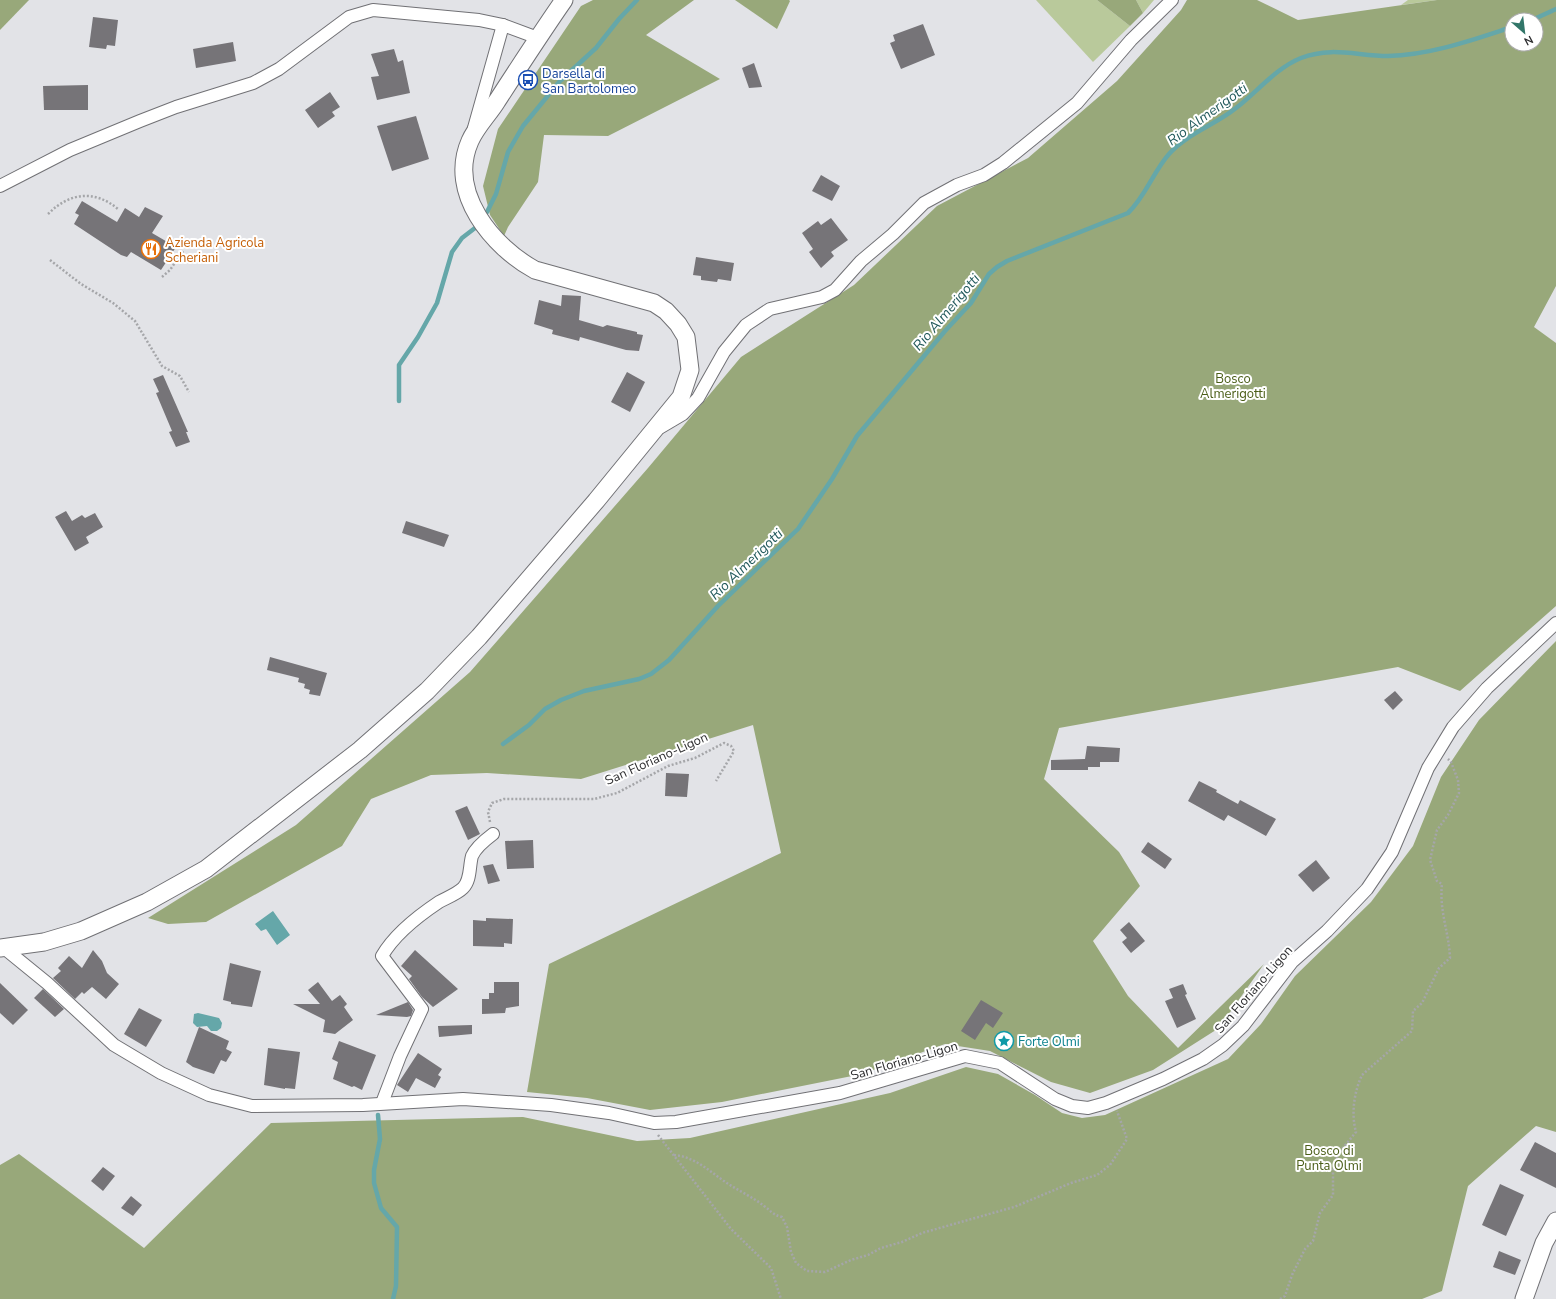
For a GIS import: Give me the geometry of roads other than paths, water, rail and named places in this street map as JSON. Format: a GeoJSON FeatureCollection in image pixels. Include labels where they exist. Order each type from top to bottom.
{"type":"FeatureCollection","features":[{"type":"Feature","properties":{"kind":"street"},"geometry":{"type":"LineString","coordinates":[[470,142],[564,0]]}},
{"type":"Feature","properties":{"kind":"street"},"geometry":{"type":"LineString","coordinates":[[656,430],[683,414],[698,398],[724,352],[746,325],[770,310],[822,297],[835,290],[861,261],[893,234],[924,203],[957,185],[984,175],[1003,163],[1077,103],[1131,40],[1172,0]]}},
{"type":"Feature","properties":{"kind":"street"},"geometry":{"type":"LineString","coordinates":[[0,186],[70,150],[140,121],[176,107],[253,83],[279,69],[349,17],[373,10],[455,18],[503,25],[538,38]]}},
{"type":"Feature","properties":{"kind":"street"},"geometry":{"type":"LineString","coordinates":[[2,948],[44,942],[81,931],[147,902],[178,886],[212,865],[360,750],[428,692],[479,637],[656,430],[682,397],[690,370],[686,337],[678,324],[666,311],[654,303],[535,270],[519,261],[494,239],[468,197],[464,177],[470,142],[503,25]]}},
{"type":"Feature","properties":{"kind":"street","name":"San Floriano-Ligon"},"geometry":{"type":"LineString","coordinates":[[2,948],[47,983],[114,1045],[160,1073],[209,1095],[252,1106],[363,1105],[463,1100],[551,1105],[609,1113],[654,1123],[710,1117],[840,1093],[965,1056],[1000,1063],[1056,1099],[1072,1106],[1088,1108],[1163,1079],[1203,1059],[1223,1045],[1243,1026],[1292,962],[1327,931],[1367,889],[1392,852],[1428,768],[1453,727],[1487,688],[1556,623]]}},
{"type":"Feature","properties":{"kind":"street"},"geometry":{"type":"LineString","coordinates":[[382,1103],[400,1056],[422,1009],[382,956],[388,946],[412,922],[439,902],[463,888],[469,876],[472,856],[480,845],[493,834]]}},
{"type":"Feature","properties":{"kind":"street"},"geometry":{"type":"LineString","coordinates":[[1524,1299],[1544,1242],[1556,1221]]}},
{"type":"Feature","properties":{"kind":"water"},"geometry":{"type":"Polygon","coordinates":[[[273,911],[290,935],[277,945],[266,929],[261,931],[255,924],[273,911]]]}},
{"type":"Feature","properties":{"kind":"water"},"geometry":{"type":"Polygon","coordinates":[[[198,1013],[219,1018],[222,1023],[221,1028],[217,1031],[211,1031],[207,1026],[197,1027],[193,1023],[194,1014],[198,1013]]]}},
{"type":"Feature","properties":{"kind":"waterway"},"geometry":{"type":"LineString","coordinates":[[487,212],[496,194],[508,152],[523,126],[560,81],[596,48],[619,19],[637,0]]}},
{"type":"Feature","properties":{"kind":"waterway","name":"Rio Almerigotti"},"geometry":{"type":"LineString","coordinates":[[1544,14],[1556,9]]}},
{"type":"Feature","properties":{"kind":"waterway","name":"Rio Almerigotti"},"geometry":{"type":"LineString","coordinates":[[503,744],[529,725],[545,709],[561,700],[584,691],[639,679],[651,674],[669,660],[718,606],[798,529],[832,479],[857,436],[945,331],[971,303],[989,274],[997,267],[1007,261],[1128,213],[1140,199],[1163,161],[1176,147],[1228,114],[1244,102],[1275,74],[1292,62],[1312,54],[1334,52],[1377,56],[1420,53],[1451,46],[1504,30]]}},
{"type":"Feature","properties":{"kind":"waterway"},"geometry":{"type":"LineString","coordinates":[[399,401],[399,365],[418,337],[437,303],[452,252],[462,238],[475,228]]}},
{"type":"Feature","properties":{"kind":"waterway"},"geometry":{"type":"LineString","coordinates":[[378,1115],[380,1139],[374,1170],[374,1183],[381,1208],[397,1227],[396,1286],[393,1299]]}},
{"type":"Feature","properties":{"kind":"place","name":"Darsella di San Bartolomeo"},"geometry":{"type":"Point","coordinates":[528,80]}},
{"type":"Feature","properties":{"kind":"place","name":"Azienda Agricola Scheriani"},"geometry":{"type":"Point","coordinates":[151,249]}},
{"type":"Feature","properties":{"kind":"place","name":"Forte Olmi"},"geometry":{"type":"Point","coordinates":[1004,1041]}},
{"type":"Feature","properties":{"kind":"park label","name":"Bosco Almerigotti"},"geometry":{"type":"Point","coordinates":[1233,386]}},
{"type":"Feature","properties":{"kind":"park label","name":"Bosco di Punta Olmi"},"geometry":{"type":"Point","coordinates":[1329,1158]}}]}
